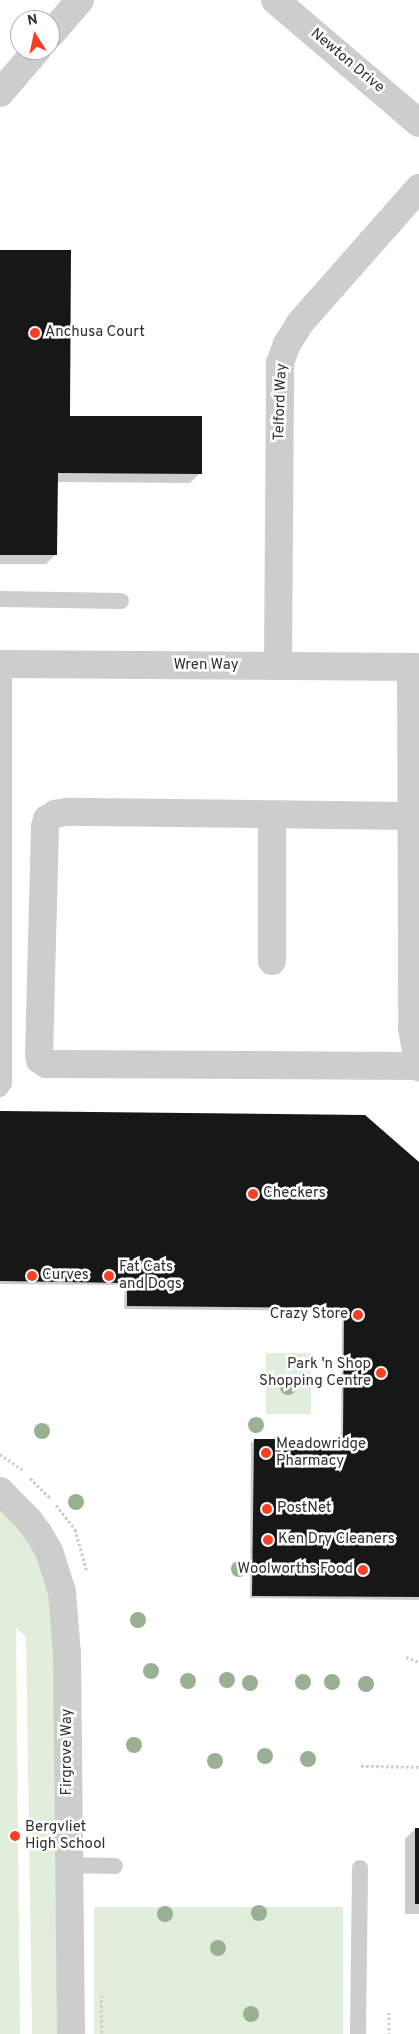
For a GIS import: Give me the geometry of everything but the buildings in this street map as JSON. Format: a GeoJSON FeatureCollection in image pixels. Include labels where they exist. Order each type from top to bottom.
{"type":"FeatureCollection","features":[{"type":"Feature","properties":{"kind":"street"},"geometry":{"type":"LineString","coordinates":[[60,23],[80,0]]}},
{"type":"Feature","properties":{"kind":"street","name":"Newton Drive"},"geometry":{"type":"LineString","coordinates":[[275,0],[419,123]]}},
{"type":"Feature","properties":{"kind":"street"},"geometry":{"type":"LineString","coordinates":[[0,92],[28,60]]}},
{"type":"Feature","properties":{"kind":"street","name":"Telford Way"},"geometry":{"type":"LineString","coordinates":[[278,666],[280,363],[287,344],[300,323],[419,188]]}},
{"type":"Feature","properties":{"kind":"street","name":"Wren Way"},"geometry":{"type":"LineString","coordinates":[[2,664],[415,667],[411,816],[412,1028],[419,1066]]}},
{"type":"Feature","properties":{"kind":"street"},"geometry":{"type":"LineString","coordinates":[[411,816],[67,812],[55,814],[47,819],[45,827],[40,1060],[46,1064],[419,1066]]}},
{"type":"Feature","properties":{"kind":"street"},"geometry":{"type":"LineString","coordinates":[[272,815],[272,961]]}},
{"type":"Feature","properties":{"kind":"street","name":"Firgrove Way"},"geometry":{"type":"LineString","coordinates":[[0,1491],[28,1519],[39,1534],[49,1551],[62,1592],[67,1654],[71,2034]]}},
{"type":"Feature","properties":{"kind":"lane"},"geometry":{"type":"LineString","coordinates":[[0,599],[121,602]]}},
{"type":"Feature","properties":{"kind":"lane"},"geometry":{"type":"LineString","coordinates":[[0,1089],[4,1083],[2,664]]}},
{"type":"Feature","properties":{"kind":"lane"},"geometry":{"type":"LineString","coordinates":[[68,1865],[115,1866]]}},
{"type":"Feature","properties":{"kind":"lane"},"geometry":{"type":"LineString","coordinates":[[358,2034],[360,1868]]}},
{"type":"Feature","properties":{"kind":"path"},"geometry":{"type":"LineString","coordinates":[[406,1657],[419,1662]]}},
{"type":"Feature","properties":{"kind":"path"},"geometry":{"type":"LineString","coordinates":[[361,1766],[419,1767]]}},
{"type":"Feature","properties":{"kind":"path"},"geometry":{"type":"LineString","coordinates":[[389,2012],[389,2034]]}},
{"type":"Feature","properties":{"kind":"green space"},"geometry":{"type":"Polygon","coordinates":[[[266,1353],[311,1353],[311,1414],[266,1414],[266,1353]]]}},
{"type":"Feature","properties":{"kind":"green space"},"geometry":{"type":"Polygon","coordinates":[[[0,1491],[49,1551],[71,2034],[32,2034],[26,1637],[16,1628],[20,2034],[0,2034],[0,1491]]]}},
{"type":"Feature","properties":{"kind":"green space"},"geometry":{"type":"Polygon","coordinates":[[[94,1907],[343,1907],[343,2034],[94,2034],[94,1907]]]}},
{"type":"Feature","properties":{"kind":"place","name":"Anchusa Court"},"geometry":{"type":"Point","coordinates":[35,333]}},
{"type":"Feature","properties":{"kind":"place","name":"Checkers"},"geometry":{"type":"Point","coordinates":[253,1194]}},
{"type":"Feature","properties":{"kind":"place","name":"Curves"},"geometry":{"type":"Point","coordinates":[32,1276]}},
{"type":"Feature","properties":{"kind":"place","name":"Fat Cats and Dogs"},"geometry":{"type":"Point","coordinates":[109,1276]}},
{"type":"Feature","properties":{"kind":"place","name":"Crazy Store"},"geometry":{"type":"Point","coordinates":[358,1315]}},
{"type":"Feature","properties":{"kind":"place","name":"Park 'n Shop Shopping Centre"},"geometry":{"type":"Point","coordinates":[381,1373]}},
{"type":"Feature","properties":{"kind":"place","name":"Meadowridge Pharmacy"},"geometry":{"type":"Point","coordinates":[266,1453]}},
{"type":"Feature","properties":{"kind":"place","name":"PostNet"},"geometry":{"type":"Point","coordinates":[267,1509]}},
{"type":"Feature","properties":{"kind":"place","name":"Ken Dry Cleaners"},"geometry":{"type":"Point","coordinates":[268,1540]}},
{"type":"Feature","properties":{"kind":"place","name":"Woolworths Food"},"geometry":{"type":"Point","coordinates":[363,1570]}},
{"type":"Feature","properties":{"kind":"place","name":"Bergvliet High School"},"geometry":{"type":"Point","coordinates":[15,1836]}}]}
